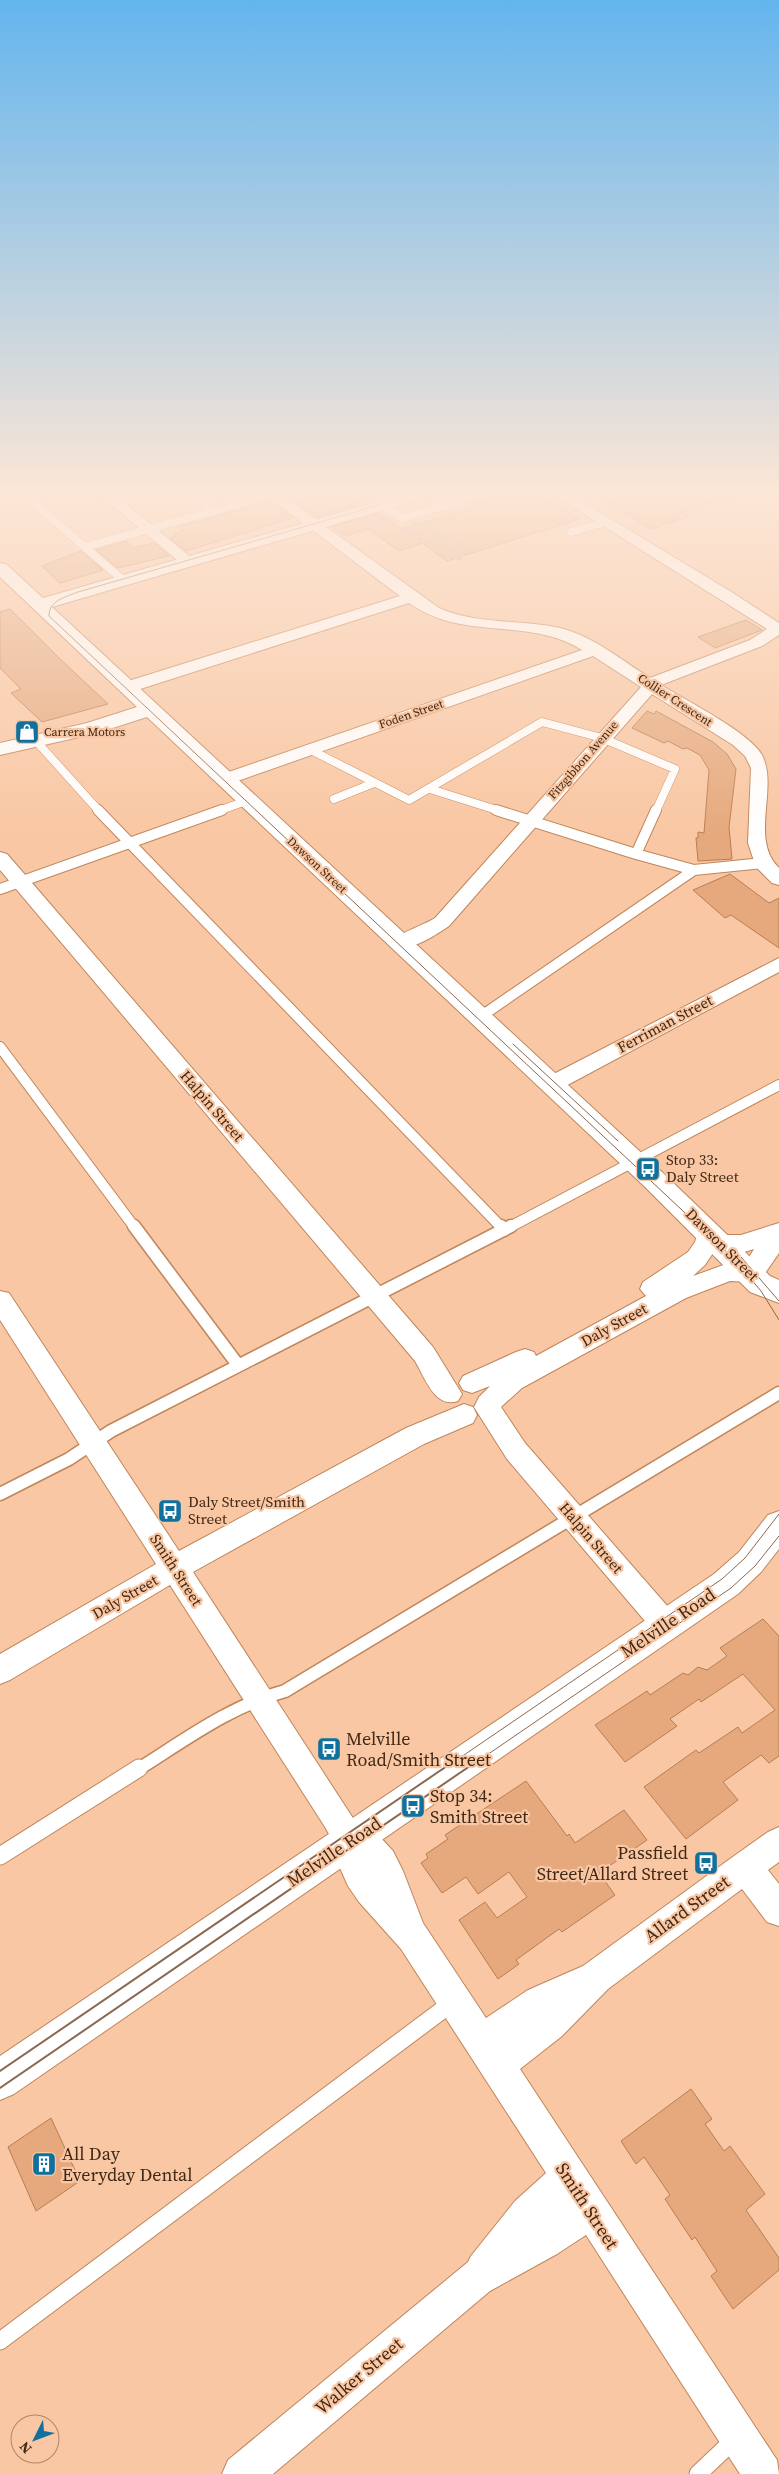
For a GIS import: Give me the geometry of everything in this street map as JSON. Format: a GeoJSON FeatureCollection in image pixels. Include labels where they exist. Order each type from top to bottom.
{"type":"FeatureCollection","features":[{"type":"Feature","properties":{"kind":"main road","name":"Dawson Street"},"geometry":{"type":"LineString","coordinates":[[40,605],[764,1283]]}},
{"type":"Feature","properties":{"kind":"main road"},"geometry":{"type":"LineString","coordinates":[[0,749],[22,742],[37,742],[72,730],[90,729],[148,706]]}},
{"type":"Feature","properties":{"kind":"main road"},"geometry":{"type":"LineString","coordinates":[[0,759],[27,750],[37,742]]}},
{"type":"Feature","properties":{"kind":"main road"},"geometry":{"type":"LineString","coordinates":[[764,1283],[779,1310]]}},
{"type":"Feature","properties":{"kind":"main road","name":"Melville Road"},"geometry":{"type":"LineString","coordinates":[[0,2080],[666,1625],[738,1573],[750,1562],[779,1526]]}},
{"type":"Feature","properties":{"kind":"street"},"geometry":{"type":"LineString","coordinates":[[128,687],[384,605]]}},
{"type":"Feature","properties":{"kind":"street","name":"Collier Crescent"},"geometry":{"type":"LineString","coordinates":[[427,605],[452,618],[485,624],[544,628],[573,636],[739,741],[753,754],[760,768],[756,843],[774,872]]}},
{"type":"Feature","properties":{"kind":"street"},"geometry":{"type":"LineString","coordinates":[[742,605],[778,630]]}},
{"type":"Feature","properties":{"kind":"street","name":"Fitzgibbon Avenue"},"geometry":{"type":"LineString","coordinates":[[406,948],[433,940],[442,922],[650,685],[659,679],[756,643],[778,630]]}},
{"type":"Feature","properties":{"kind":"street","name":"Foden Street"},"geometry":{"type":"LineString","coordinates":[[226,779],[596,650]]}},
{"type":"Feature","properties":{"kind":"street","name":"Halpin Street"},"geometry":{"type":"LineString","coordinates":[[0,858],[10,885],[424,1354],[516,1451],[666,1625]]}},
{"type":"Feature","properties":{"kind":"street","name":"Ferriman Street"},"geometry":{"type":"LineString","coordinates":[[552,1084],[779,964]]}},
{"type":"Feature","properties":{"kind":"street"},"geometry":{"type":"LineString","coordinates":[[715,1237],[741,1244],[779,1232]]}},
{"type":"Feature","properties":{"kind":"street","name":"Daly Street"},"geometry":{"type":"LineString","coordinates":[[0,1653],[415,1436],[535,1354],[644,1294],[691,1265],[715,1237]]}},
{"type":"Feature","properties":{"kind":"street"},"geometry":{"type":"LineString","coordinates":[[764,1283],[764,1253],[779,1238]]}},
{"type":"Feature","properties":{"kind":"street","name":"Daly Street"},"geometry":{"type":"LineString","coordinates":[[468,1400],[503,1388],[676,1291],[729,1272],[764,1283]]}},
{"type":"Feature","properties":{"kind":"street","name":"Smith Street"},"geometry":{"type":"LineString","coordinates":[[0,1300],[260,1698],[350,1841],[348,1850],[359,1875],[370,1891],[413,1937],[568,2178],[763,2474]]}},
{"type":"Feature","properties":{"kind":"street","name":"Daly Street"},"geometry":{"type":"LineString","coordinates":[[0,1670],[172,1562]]}},
{"type":"Feature","properties":{"kind":"street","name":"Allard Street"},"geometry":{"type":"LineString","coordinates":[[489,2053],[540,2002],[596,1977],[779,1843]]}},
{"type":"Feature","properties":{"kind":"street"},"geometry":{"type":"LineString","coordinates":[[744,1867],[779,1910]]}},
{"type":"Feature","properties":{"kind":"street","name":"Walker Street"},"geometry":{"type":"LineString","coordinates":[[477,2278],[528,2214],[568,2178]]}},
{"type":"Feature","properties":{"kind":"street","name":"Walker Street"},"geometry":{"type":"LineString","coordinates":[[242,2474],[477,2278],[544,2241],[590,2211]]}},
{"type":"Feature","properties":{"kind":"lane"},"geometry":{"type":"LineString","coordinates":[[309,750],[409,800],[542,722],[602,738],[676,769],[636,854]]}},
{"type":"Feature","properties":{"kind":"lane"},"geometry":{"type":"LineString","coordinates":[[37,742],[128,843],[504,1230]]}},
{"type":"Feature","properties":{"kind":"lane"},"geometry":{"type":"LineString","coordinates":[[334,799],[374,783]]}},
{"type":"Feature","properties":{"kind":"lane"},"geometry":{"type":"LineString","coordinates":[[430,789],[636,854],[694,870],[774,872]]}},
{"type":"Feature","properties":{"kind":"lane"},"geometry":{"type":"LineString","coordinates":[[10,885],[249,800]]}},
{"type":"Feature","properties":{"kind":"lane"},"geometry":{"type":"LineString","coordinates":[[480,1017],[694,870]]}},
{"type":"Feature","properties":{"kind":"lane"},"geometry":{"type":"LineString","coordinates":[[0,1047],[238,1365]]}},
{"type":"Feature","properties":{"kind":"lane"},"geometry":{"type":"LineString","coordinates":[[0,1494],[69,1459],[111,1430],[504,1230],[779,1085]]}},
{"type":"Feature","properties":{"kind":"lane"},"geometry":{"type":"LineString","coordinates":[[0,1856],[229,1712],[260,1698],[285,1691],[779,1393]]}},
{"type":"Feature","properties":{"kind":"lane"},"geometry":{"type":"LineString","coordinates":[[0,2341],[455,2000]]}},
{"type":"Feature","properties":{"kind":"lane"},"geometry":{"type":"LineString","coordinates":[[698,2474],[738,2436]]}},
{"type":"Feature","properties":{"kind":"building"},"geometry":{"type":"Polygon","coordinates":[[[10,609],[108,704],[42,722],[11,693],[21,689],[0,668],[0,612],[10,609]]]}},
{"type":"Feature","properties":{"kind":"building"},"geometry":{"type":"Polygon","coordinates":[[[746,620],[762,630],[715,648],[698,637],[746,620]]]}},
{"type":"Feature","properties":{"kind":"building"},"geometry":{"type":"Polygon","coordinates":[[[647,711],[654,714],[656,711],[713,742],[727,754],[736,769],[729,827],[732,859],[698,861],[696,838],[698,838],[698,832],[704,833],[709,770],[700,755],[668,741],[664,743],[632,728],[647,711]]]}},
{"type":"Feature","properties":{"kind":"building"},"geometry":{"type":"Polygon","coordinates":[[[730,874],[769,903],[779,898],[779,948],[731,915],[725,918],[693,890],[730,874]]]}},
{"type":"Feature","properties":{"kind":"building"},"geometry":{"type":"Polygon","coordinates":[[[763,1619],[779,1636],[779,1756],[769,1763],[761,1755],[723,1782],[738,1800],[686,1839],[644,1787],[696,1750],[699,1753],[738,1727],[742,1733],[775,1710],[743,1674],[701,1702],[699,1699],[670,1719],[677,1726],[625,1762],[595,1725],[647,1691],[650,1695],[683,1673],[688,1675],[698,1667],[707,1670],[727,1656],[720,1648],[763,1619]]]}},
{"type":"Feature","properties":{"kind":"building"},"geometry":{"type":"Polygon","coordinates":[[[526,1781],[567,1836],[569,1834],[575,1843],[624,1810],[647,1840],[599,1873],[615,1895],[562,1932],[559,1929],[516,1960],[519,1964],[498,1979],[459,1920],[485,1902],[497,1918],[527,1897],[509,1872],[478,1894],[466,1877],[442,1893],[421,1863],[428,1858],[426,1854],[448,1839],[445,1835],[526,1781]]]}},
{"type":"Feature","properties":{"kind":"building"},"geometry":{"type":"Polygon","coordinates":[[[691,2089],[712,2119],[705,2124],[724,2151],[730,2146],[765,2194],[746,2210],[779,2258],[779,2270],[733,2309],[711,2276],[717,2271],[695,2237],[692,2240],[665,2199],[670,2195],[644,2157],[636,2164],[621,2141],[691,2089]]]}},
{"type":"Feature","properties":{"kind":"building","name":"All Day Everyday Dental"},"geometry":{"type":"Polygon","coordinates":[[[51,2118],[80,2181],[36,2211],[8,2147],[51,2118]]]}},
{"type":"Feature","properties":{"kind":"tram line"},"geometry":{"type":"LineString","coordinates":[[53,605],[49,616],[732,1257],[761,1291],[779,1320]]}},
{"type":"Feature","properties":{"kind":"tram line"},"geometry":{"type":"LineString","coordinates":[[513,1044],[618,1141]]}},
{"type":"Feature","properties":{"kind":"tram line"},"geometry":{"type":"LineString","coordinates":[[741,1257],[779,1301]]}},
{"type":"Feature","properties":{"kind":"tram line"},"geometry":{"type":"LineString","coordinates":[[442,1770],[722,1579],[745,1558],[779,1514]]}},
{"type":"Feature","properties":{"kind":"tram line"},"geometry":{"type":"LineString","coordinates":[[465,1770],[731,1588],[755,1566],[779,1536]]}},
{"type":"Feature","properties":{"kind":"tram line"},"geometry":{"type":"LineString","coordinates":[[0,2071],[444,1768]]}},
{"type":"Feature","properties":{"kind":"tram line"},"geometry":{"type":"LineString","coordinates":[[0,2088],[467,1768]]}},
{"type":"Feature","properties":{"kind":"place","name":"Carrera Motors"},"geometry":{"type":"Point","coordinates":[27,732]}},
{"type":"Feature","properties":{"kind":"place","name":"Stop 33: Daly Street"},"geometry":{"type":"Point","coordinates":[648,1169]}},
{"type":"Feature","properties":{"kind":"place","name":"Daly Street/Smith Street"},"geometry":{"type":"Point","coordinates":[170,1511]}},
{"type":"Feature","properties":{"kind":"place","name":"Melville Road/Smith Street"},"geometry":{"type":"Point","coordinates":[329,1749]}},
{"type":"Feature","properties":{"kind":"place","name":"Stop 34: Smith Street"},"geometry":{"type":"Point","coordinates":[413,1806]}},
{"type":"Feature","properties":{"kind":"place","name":"Passfield Street/Allard Street"},"geometry":{"type":"Point","coordinates":[706,1863]}},
{"type":"Feature","properties":{"kind":"place","name":"All Day Everyday Dental"},"geometry":{"type":"Point","coordinates":[44,2164]}}]}
